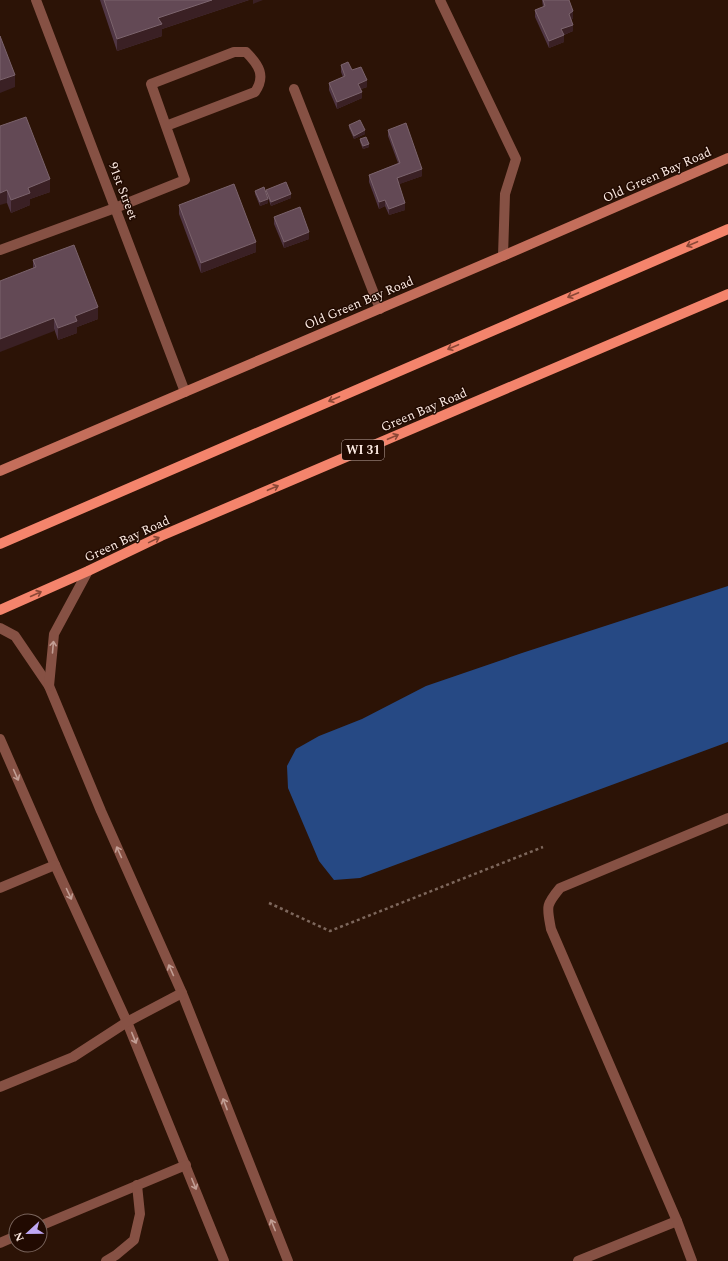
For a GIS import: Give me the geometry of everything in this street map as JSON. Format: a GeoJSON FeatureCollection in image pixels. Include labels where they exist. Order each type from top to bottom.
{"type":"FeatureCollection","features":[{"type":"Feature","properties":{"kind":"main road"},"geometry":{"type":"LineString","coordinates":[[0,544],[728,229]]}},
{"type":"Feature","properties":{"kind":"main road","name":"Green Bay Road"},"geometry":{"type":"LineString","coordinates":[[0,610],[88,571],[168,533],[728,294]]}},
{"type":"Feature","properties":{"kind":"street","name":"91st Street"},"geometry":{"type":"LineString","coordinates":[[36,0],[185,392]]}},
{"type":"Feature","properties":{"kind":"street"},"geometry":{"type":"LineString","coordinates":[[440,0],[516,160],[505,194],[503,256]]}},
{"type":"Feature","properties":{"kind":"street"},"geometry":{"type":"LineString","coordinates":[[0,250],[115,208],[185,180],[151,84],[234,52],[246,52],[254,60],[260,73],[260,85],[254,92],[166,126]]}},
{"type":"Feature","properties":{"kind":"street"},"geometry":{"type":"LineString","coordinates":[[294,89],[380,309]]}},
{"type":"Feature","properties":{"kind":"street","name":"Old Green Bay Road"},"geometry":{"type":"LineString","coordinates":[[0,471],[380,309],[728,158]]}},
{"type":"Feature","properties":{"kind":"street"},"geometry":{"type":"LineString","coordinates":[[49,686],[54,634],[88,571]]}},
{"type":"Feature","properties":{"kind":"street"},"geometry":{"type":"LineString","coordinates":[[0,628],[15,636],[49,686],[101,811],[182,994],[288,1261]]}},
{"type":"Feature","properties":{"kind":"street"},"geometry":{"type":"LineString","coordinates":[[0,739],[55,865],[127,1022],[224,1261]]}},
{"type":"Feature","properties":{"kind":"street"},"geometry":{"type":"LineString","coordinates":[[692,1261],[677,1221],[551,929],[547,908],[550,899],[560,888],[728,818]]}},
{"type":"Feature","properties":{"kind":"street"},"geometry":{"type":"LineString","coordinates":[[0,888],[55,865]]}},
{"type":"Feature","properties":{"kind":"street"},"geometry":{"type":"LineString","coordinates":[[0,1087],[73,1057],[127,1022],[182,994]]}},
{"type":"Feature","properties":{"kind":"street"},"geometry":{"type":"LineString","coordinates":[[48,1223],[186,1165]]}},
{"type":"Feature","properties":{"kind":"street"},"geometry":{"type":"LineString","coordinates":[[106,1261],[134,1240],[140,1214],[137,1185]]}},
{"type":"Feature","properties":{"kind":"street"},"geometry":{"type":"LineString","coordinates":[[578,1261],[677,1221]]}},
{"type":"Feature","properties":{"kind":"path"},"geometry":{"type":"LineString","coordinates":[[269,903],[330,931],[543,847]]}},
{"type":"Feature","properties":{"kind":"water"},"geometry":{"type":"Polygon","coordinates":[[[728,586],[728,742],[360,878],[334,880],[319,861],[288,788],[287,766],[296,749],[319,736],[362,719],[426,686],[728,586]]]}},
{"type":"Feature","properties":{"kind":"building"},"geometry":{"type":"Polygon","coordinates":[[[104,0],[212,0],[158,18],[162,24],[117,39],[104,0]]]}},
{"type":"Feature","properties":{"kind":"building"},"geometry":{"type":"Polygon","coordinates":[[[543,0],[569,0],[573,11],[569,14],[573,25],[561,29],[564,35],[549,41],[535,10],[545,6],[543,0]]]}},
{"type":"Feature","properties":{"kind":"building"},"geometry":{"type":"Polygon","coordinates":[[[0,36],[15,75],[0,80],[0,36]]]}},
{"type":"Feature","properties":{"kind":"building"},"geometry":{"type":"Polygon","coordinates":[[[348,62],[352,70],[361,67],[367,80],[358,84],[362,92],[337,102],[329,83],[345,76],[341,65],[348,62]]]}},
{"type":"Feature","properties":{"kind":"building"},"geometry":{"type":"Polygon","coordinates":[[[26,117],[50,179],[28,188],[30,193],[11,200],[7,190],[0,193],[0,126],[26,117]]]}},
{"type":"Feature","properties":{"kind":"building"},"geometry":{"type":"Polygon","coordinates":[[[360,120],[365,130],[354,136],[349,125],[360,120]]]}},
{"type":"Feature","properties":{"kind":"building"},"geometry":{"type":"Polygon","coordinates":[[[406,123],[422,169],[397,178],[405,203],[389,209],[385,200],[379,202],[369,175],[400,163],[388,130],[406,123]]]}},
{"type":"Feature","properties":{"kind":"building"},"geometry":{"type":"Polygon","coordinates":[[[366,137],[369,144],[363,146],[360,139],[366,137]]]}},
{"type":"Feature","properties":{"kind":"building"},"geometry":{"type":"Polygon","coordinates":[[[286,182],[291,194],[271,202],[266,190],[286,182]]]}},
{"type":"Feature","properties":{"kind":"building"},"geometry":{"type":"Polygon","coordinates":[[[234,184],[256,242],[201,263],[179,205],[234,184]]]}},
{"type":"Feature","properties":{"kind":"building"},"geometry":{"type":"Polygon","coordinates":[[[264,187],[268,199],[260,202],[255,191],[264,187]]]}},
{"type":"Feature","properties":{"kind":"building"},"geometry":{"type":"Polygon","coordinates":[[[300,207],[309,232],[284,242],[274,217],[300,207]]]}},
{"type":"Feature","properties":{"kind":"building"},"geometry":{"type":"Polygon","coordinates":[[[74,245],[98,307],[75,316],[77,321],[58,328],[54,318],[0,339],[0,281],[36,267],[33,260],[74,245]]]}}]}
